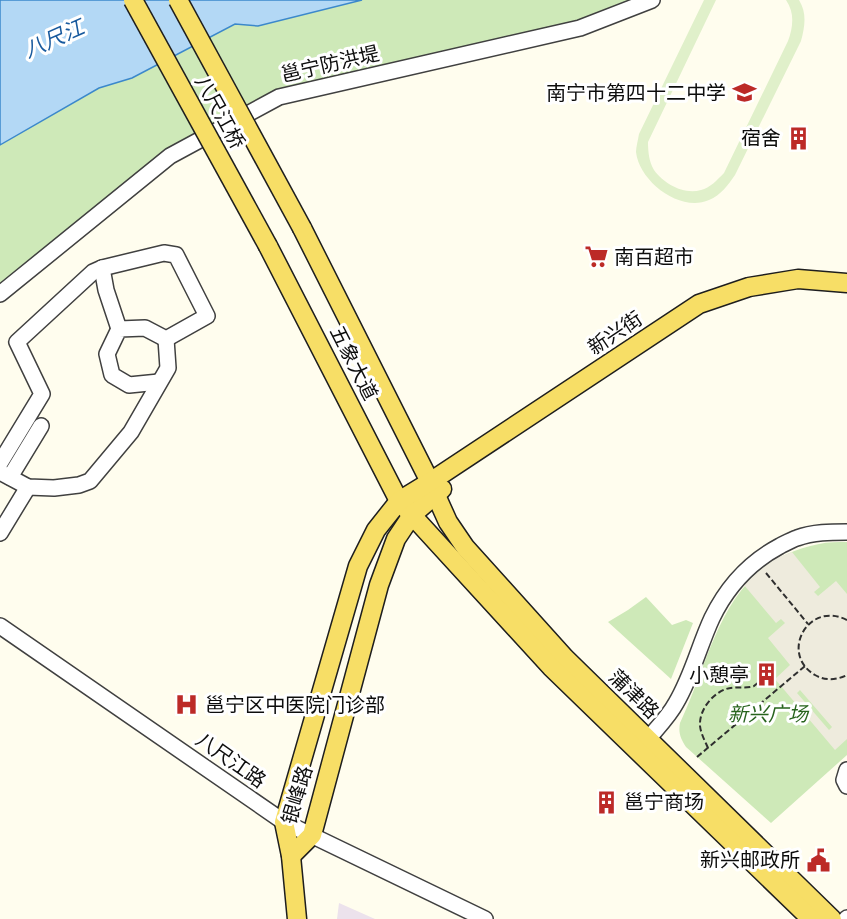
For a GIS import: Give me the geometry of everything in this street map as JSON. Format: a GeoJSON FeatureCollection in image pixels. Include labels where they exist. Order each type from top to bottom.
{"type":"FeatureCollection","features":[{"type":"Feature","properties":{"kind":"main road","name":"八尺江桥"},"geometry":{"type":"LineString","coordinates":[[133,0],[268,246]]}},
{"type":"Feature","properties":{"kind":"main road","name":"八尺江桥"},"geometry":{"type":"LineString","coordinates":[[178,0],[302,228]]}},
{"type":"Feature","properties":{"kind":"main road","name":"五象大道"},"geometry":{"type":"LineString","coordinates":[[302,228],[432,488]]}},
{"type":"Feature","properties":{"kind":"main road","name":"五象大道"},"geometry":{"type":"LineString","coordinates":[[268,246],[399,501]]}},
{"type":"Feature","properties":{"kind":"main road","name":"新兴街"},"geometry":{"type":"LineString","coordinates":[[432,488],[699,304],[748,287],[798,279],[847,283]]}},
{"type":"Feature","properties":{"kind":"main road","name":"新兴街"},"geometry":{"type":"LineString","coordinates":[[432,488],[705,315],[752,299],[799,291],[847,295]]}},
{"type":"Feature","properties":{"kind":"main road"},"geometry":{"type":"LineString","coordinates":[[399,501],[432,488]]}},
{"type":"Feature","properties":{"kind":"main road","name":"银峰路"},"geometry":{"type":"LineString","coordinates":[[291,856],[312,835],[379,585],[396,539],[432,488]]}},
{"type":"Feature","properties":{"kind":"main road","name":"蒲津路"},"geometry":{"type":"LineString","coordinates":[[432,488],[448,522],[465,547],[564,658],[832,919]]}},
{"type":"Feature","properties":{"kind":"main road","name":"银峰路"},"geometry":{"type":"LineString","coordinates":[[291,856],[284,822],[358,566],[376,530],[399,501]]}},
{"type":"Feature","properties":{"kind":"main road","name":"蒲津路"},"geometry":{"type":"LineString","coordinates":[[399,501],[551,667],[811,919]]}},
{"type":"Feature","properties":{"kind":"main road"},"geometry":{"type":"LineString","coordinates":[[291,856],[297,919]]}},
{"type":"Feature","properties":{"kind":"street","name":"邕宁防洪堤"},"geometry":{"type":"LineString","coordinates":[[0,294],[170,156],[279,97],[580,27],[652,0]]}},
{"type":"Feature","properties":{"kind":"street"},"geometry":{"type":"LineString","coordinates":[[0,463],[42,394],[17,342],[93,272],[164,253],[176,255],[207,316],[166,339]]}},
{"type":"Feature","properties":{"kind":"street"},"geometry":{"type":"LineString","coordinates":[[102,268],[106,290],[119,329],[107,354],[112,375],[129,385],[159,382]]}},
{"type":"Feature","properties":{"kind":"street"},"geometry":{"type":"LineString","coordinates":[[119,329],[145,328],[166,339]]}},
{"type":"Feature","properties":{"kind":"street"},"geometry":{"type":"LineString","coordinates":[[41,426],[5,474],[28,486],[54,488],[79,485],[90,481],[131,432],[168,368],[166,339]]}},
{"type":"Feature","properties":{"kind":"street"},"geometry":{"type":"LineString","coordinates":[[0,533],[28,486]]}},
{"type":"Feature","properties":{"kind":"street"},"geometry":{"type":"LineString","coordinates":[[648,739],[676,703],[687,682],[712,617],[729,588],[748,567],[767,553],[797,538],[823,533],[847,532]]}},
{"type":"Feature","properties":{"kind":"street","name":"八尺江路"},"geometry":{"type":"LineString","coordinates":[[0,626],[284,822],[485,919]]}},
{"type":"Feature","properties":{"kind":"street"},"geometry":{"type":"LineString","coordinates":[[847,770],[844,780],[847,786]]}},
{"type":"Feature","properties":{"kind":"path"},"geometry":{"type":"LineString","coordinates":[[762,569],[808,624]]}},
{"type":"Feature","properties":{"kind":"path"},"geometry":{"type":"LineString","coordinates":[[847,620],[833,615],[815,619],[803,632],[799,649],[801,658],[811,673],[828,679],[837,679],[847,675]]}},
{"type":"Feature","properties":{"kind":"path"},"geometry":{"type":"LineString","coordinates":[[698,757],[805,666]]}},
{"type":"Feature","properties":{"kind":"path"},"geometry":{"type":"LineString","coordinates":[[708,748],[700,724],[701,716],[711,699],[727,688],[750,688],[775,669]]}},
{"type":"Feature","properties":{"kind":"shaded area"},"geometry":{"type":"Polygon","coordinates":[[[792,552],[820,587],[814,592],[818,596],[836,581],[847,594],[847,739],[835,750],[775,679],[790,665],[768,638],[785,623],[781,619],[776,623],[744,585],[777,558],[792,552]],[[800,690],[797,693],[829,730],[832,727],[800,690]]]}},
{"type":"Feature","properties":{"kind":"shaded area"},"geometry":{"type":"Polygon","coordinates":[[[339,903],[375,919],[337,919],[339,903]]]}},
{"type":"Feature","properties":{"kind":"green space"},"geometry":{"type":"Polygon","coordinates":[[[362,0],[652,0],[580,28],[279,97],[170,156],[0,294],[0,145],[99,88],[132,78],[235,24],[258,26],[362,0]]]}},
{"type":"Feature","properties":{"kind":"green space"},"geometry":{"type":"Polygon","coordinates":[[[704,0],[716,0],[648,142],[649,156],[654,170],[663,180],[681,190],[701,190],[724,173],[788,41],[792,20],[791,10],[786,0],[799,0],[803,10],[804,30],[801,41],[735,175],[717,195],[698,203],[686,202],[663,192],[645,174],[636,152],[639,134],[704,0]]]}},
{"type":"Feature","properties":{"kind":"green space","name":"新兴广场"},"geometry":{"type":"Polygon","coordinates":[[[829,542],[847,542],[847,755],[771,823],[686,747],[680,736],[680,723],[714,638],[742,589],[762,569],[787,554],[829,542]]]}},
{"type":"Feature","properties":{"kind":"green space"},"geometry":{"type":"Polygon","coordinates":[[[646,597],[672,625],[686,620],[693,623],[671,679],[608,622],[646,597]]]}},
{"type":"Feature","properties":{"kind":"water","name":"八尺江"},"geometry":{"type":"Polygon","coordinates":[[[0,0],[362,0],[258,26],[235,24],[132,78],[99,88],[0,145],[0,0]]]}},
{"type":"Feature","properties":{"kind":"place","name":"南宁市第四十二中学"},"geometry":{"type":"Point","coordinates":[744,93]}},
{"type":"Feature","properties":{"kind":"place","name":"宿舍"},"geometry":{"type":"Point","coordinates":[799,138]}},
{"type":"Feature","properties":{"kind":"place","name":"南百超市"},"geometry":{"type":"Point","coordinates":[596,257]}},
{"type":"Feature","properties":{"kind":"place","name":"小憩亭"},"geometry":{"type":"Point","coordinates":[767,675]}},
{"type":"Feature","properties":{"kind":"place","name":"邕宁区中医院门诊部"},"geometry":{"type":"Point","coordinates":[187,705]}},
{"type":"Feature","properties":{"kind":"place","name":"邕宁商场"},"geometry":{"type":"Point","coordinates":[606,802]}},
{"type":"Feature","properties":{"kind":"place","name":"新兴邮政所"},"geometry":{"type":"Point","coordinates":[818,860]}}]}
